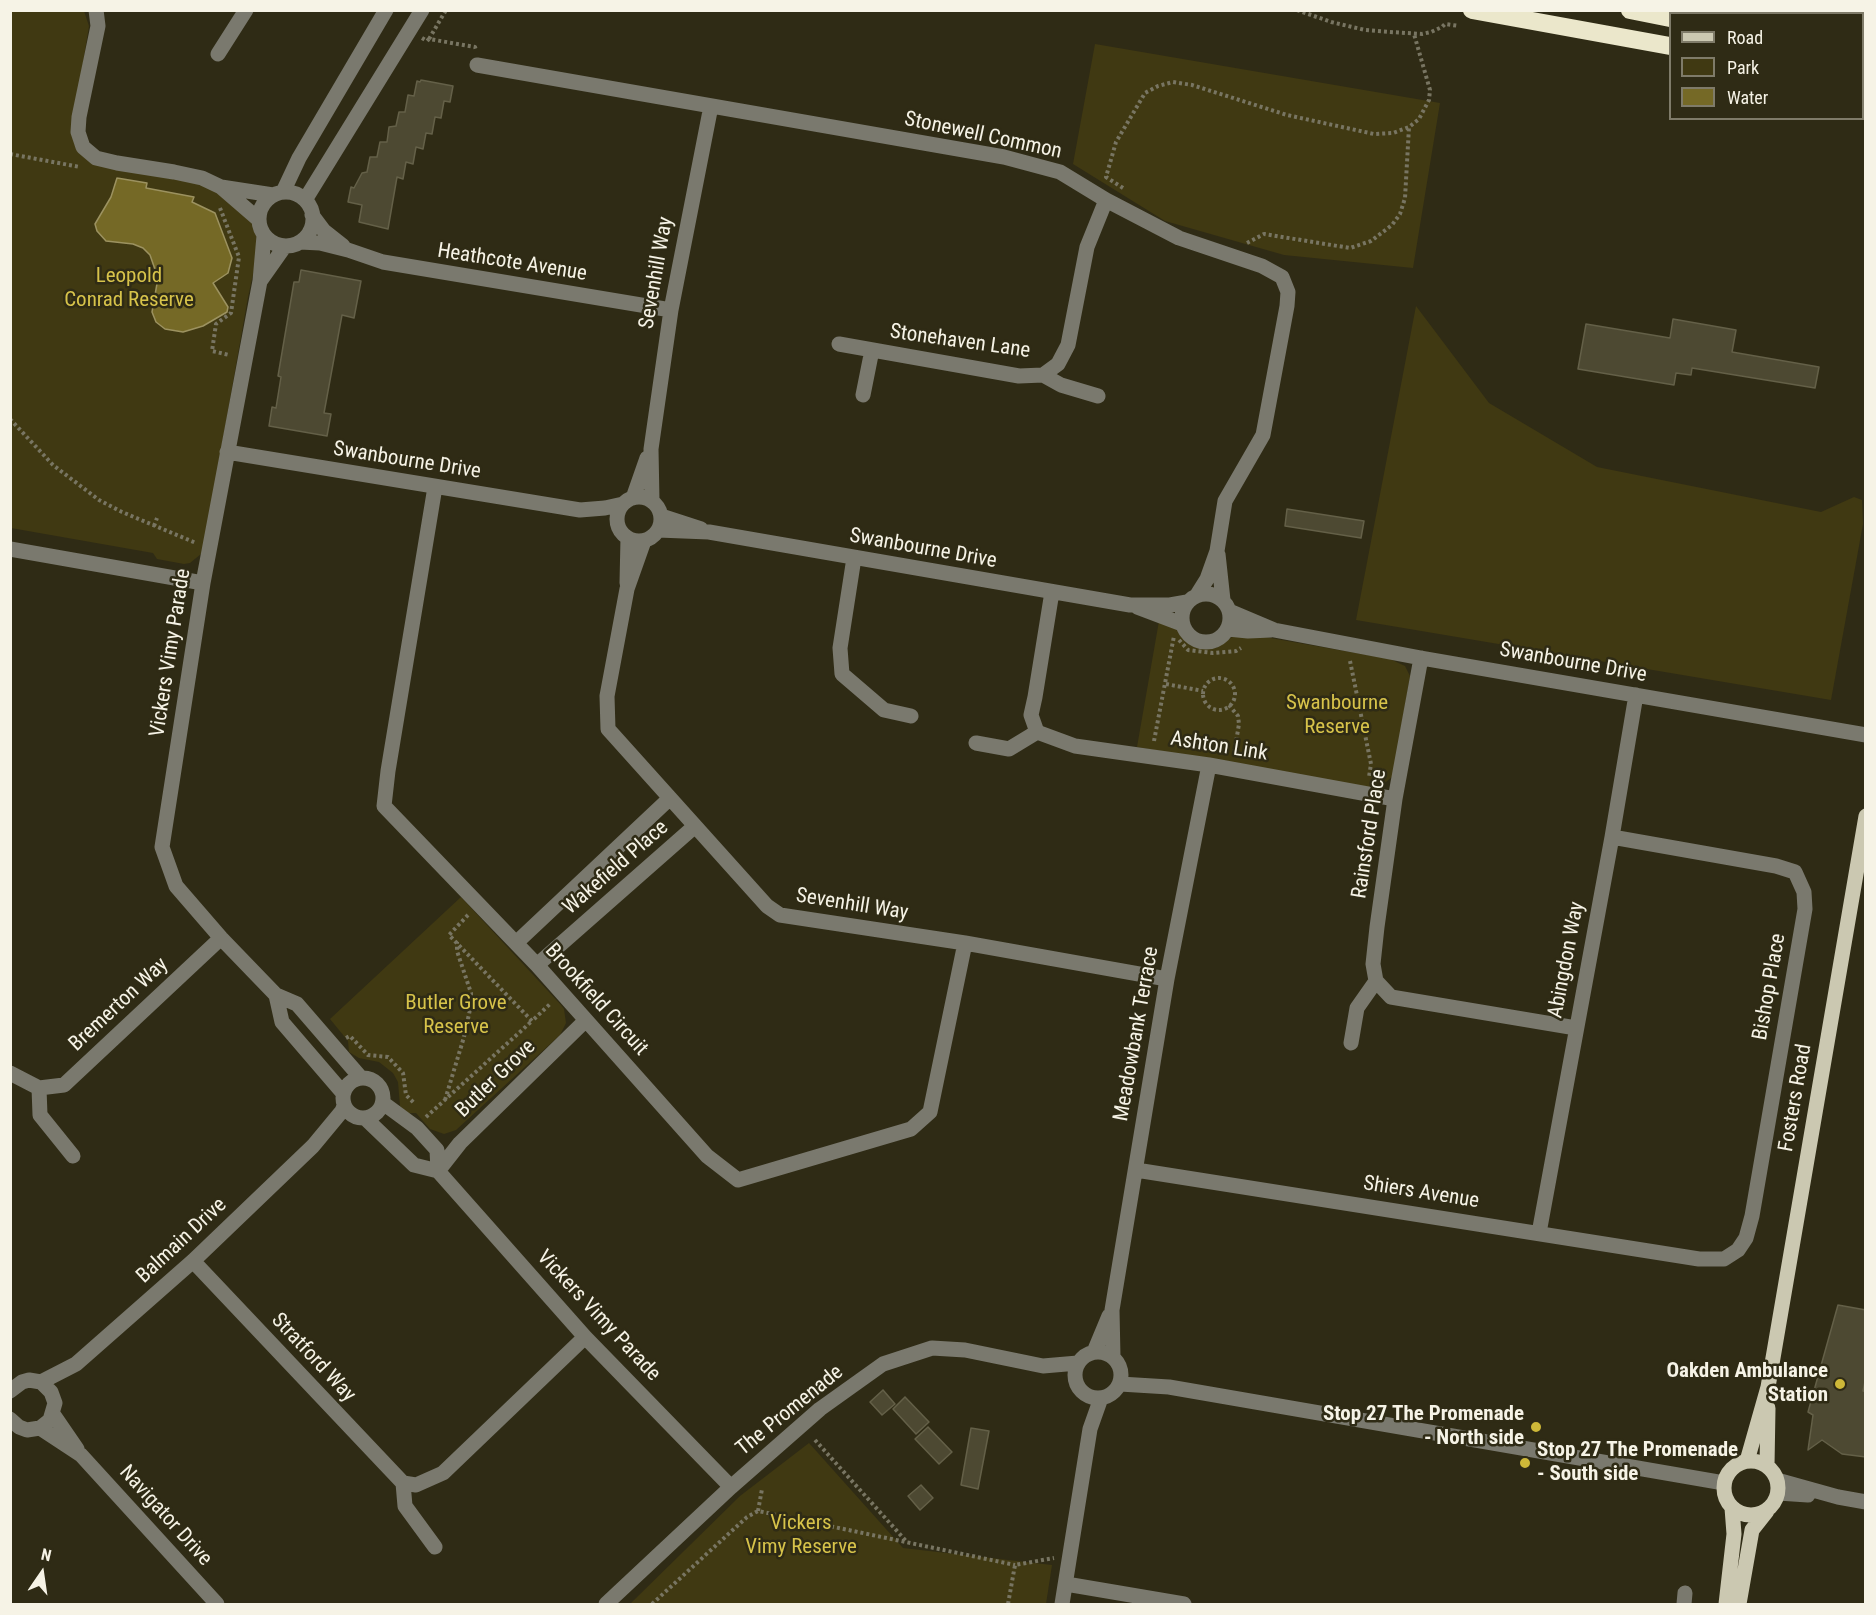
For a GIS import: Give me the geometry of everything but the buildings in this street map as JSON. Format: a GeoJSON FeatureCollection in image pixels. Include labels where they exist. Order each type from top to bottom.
{"type":"FeatureCollection","features":[{"type":"Feature","properties":{"kind":"highway"},"geometry":{"type":"LineString","coordinates":[[1472,10],[1669,45]]}},
{"type":"Feature","properties":{"kind":"highway"},"geometry":{"type":"LineString","coordinates":[[1630,10],[1669,18]]}},
{"type":"Feature","properties":{"kind":"main road","name":"Fosters Road"},"geometry":{"type":"LineString","coordinates":[[1747,1461],[1768,1387],[1866,816]]}},
{"type":"Feature","properties":{"kind":"main road","name":"Fosters Road"},"geometry":{"type":"LineString","coordinates":[[1767,1466],[1768,1387]]}},
{"type":"Feature","properties":{"kind":"main road"},"geometry":{"type":"LineString","coordinates":[[1739,1605],[1752,1530],[1773,1506],[1778,1487],[1767,1466],[1756,1461],[1747,1461],[1733,1467],[1724,1483],[1726,1500],[1732,1508],[1748,1515],[1758,1515],[1767,1511]]}},
{"type":"Feature","properties":{"kind":"main road"},"geometry":{"type":"LineString","coordinates":[[1726,1605],[1734,1534],[1732,1508]]}},
{"type":"Feature","properties":{"kind":"street"},"geometry":{"type":"LineString","coordinates":[[96,10],[98,26],[79,117],[78,132],[83,147],[96,158],[202,178],[221,187],[258,219],[264,236],[270,241],[292,244],[310,230],[312,215],[305,200],[291,193],[278,194],[221,187]]}},
{"type":"Feature","properties":{"kind":"street"},"geometry":{"type":"LineString","coordinates":[[218,54],[246,10]]}},
{"type":"Feature","properties":{"kind":"street"},"geometry":{"type":"LineString","coordinates":[[258,219],[262,205],[278,194],[386,10]]}},
{"type":"Feature","properties":{"kind":"street"},"geometry":{"type":"LineString","coordinates":[[305,200],[422,10]]}},
{"type":"Feature","properties":{"kind":"street","name":"Stonewell Common"},"geometry":{"type":"LineString","coordinates":[[477,65],[1004,157],[1060,172],[1106,200],[1179,238],[1262,266],[1282,278],[1287,292],[1287,306],[1263,435],[1225,501],[1217,552],[1207,579],[1192,599]]}},
{"type":"Feature","properties":{"kind":"street","name":"Sevenhill Way"},"geometry":{"type":"LineString","coordinates":[[652,501],[651,449],[671,310],[711,106]]}},
{"type":"Feature","properties":{"kind":"street","name":"Stonehaven Lane"},"geometry":{"type":"LineString","coordinates":[[1043,375],[1058,364],[1068,345],[1087,247],[1106,200]]}},
{"type":"Feature","properties":{"kind":"street","name":"Heathcote Avenue"},"geometry":{"type":"LineString","coordinates":[[312,215],[324,231],[348,250]]}},
{"type":"Feature","properties":{"kind":"street","name":"Vickers Vimy Parade"},"geometry":{"type":"LineString","coordinates":[[264,236],[260,281],[203,583],[162,847],[176,886],[221,938],[276,995],[297,1004],[361,1078]]}},
{"type":"Feature","properties":{"kind":"street","name":"Heathcote Avenue"},"geometry":{"type":"LineString","coordinates":[[292,244],[320,243],[383,262],[671,310]]}},
{"type":"Feature","properties":{"kind":"street","name":"Vickers Vimy Parade"},"geometry":{"type":"LineString","coordinates":[[260,281],[292,244]]}},
{"type":"Feature","properties":{"kind":"street","name":"Stonehaven Lane"},"geometry":{"type":"LineString","coordinates":[[839,344],[1019,376],[1043,375],[1061,385],[1098,396]]}},
{"type":"Feature","properties":{"kind":"street","name":"Stonehaven Lane"},"geometry":{"type":"LineString","coordinates":[[863,395],[872,351]]}},
{"type":"Feature","properties":{"kind":"street","name":"Sevenhill Way"},"geometry":{"type":"LineString","coordinates":[[628,501],[651,449]]}},
{"type":"Feature","properties":{"kind":"street","name":"Swanbourne Drive"},"geometry":{"type":"LineString","coordinates":[[227,453],[580,510],[605,508],[628,501]]}},
{"type":"Feature","properties":{"kind":"street","name":"Brookfield Circuit"},"geometry":{"type":"LineString","coordinates":[[435,487],[384,806],[474,909],[516,943],[537,965],[707,1156],[738,1180],[911,1129],[930,1112],[965,943]]}},
{"type":"Feature","properties":{"kind":"street"},"geometry":{"type":"LineString","coordinates":[[646,498],[652,501],[660,523],[655,535],[644,541],[623,532],[618,510],[628,501],[646,498]]}},
{"type":"Feature","properties":{"kind":"street","name":"Swanbourne Drive"},"geometry":{"type":"LineString","coordinates":[[580,510],[623,532]]}},
{"type":"Feature","properties":{"kind":"street","name":"Swanbourne Drive"},"geometry":{"type":"LineString","coordinates":[[660,523],[1130,604],[1170,605],[1192,599]]}},
{"type":"Feature","properties":{"kind":"street","name":"Sevenhill Way"},"geometry":{"type":"LineString","coordinates":[[623,532],[627,589]]}},
{"type":"Feature","properties":{"kind":"street","name":"Sevenhill Way"},"geometry":{"type":"LineString","coordinates":[[644,541],[627,589],[608,696],[608,729],[767,906],[780,915],[965,943],[1167,979]]}},
{"type":"Feature","properties":{"kind":"street"},"geometry":{"type":"LineString","coordinates":[[10,549],[203,583]]}},
{"type":"Feature","properties":{"kind":"street","name":"Stonewell Common"},"geometry":{"type":"LineString","coordinates":[[1217,552],[1226,606]]}},
{"type":"Feature","properties":{"kind":"street"},"geometry":{"type":"LineString","coordinates":[[854,558],[840,648],[842,674],[884,710],[911,716]]}},
{"type":"Feature","properties":{"kind":"street"},"geometry":{"type":"LineString","coordinates":[[976,743],[1009,749],[1037,732],[1031,715],[1052,592]]}},
{"type":"Feature","properties":{"kind":"street"},"geometry":{"type":"LineString","coordinates":[[1210,594],[1226,606],[1230,623],[1228,629],[1216,641],[1207,643],[1191,638],[1185,632],[1175,630],[1182,613],[1192,599],[1210,594]]}},
{"type":"Feature","properties":{"kind":"street","name":"Swanbourne Drive"},"geometry":{"type":"LineString","coordinates":[[1130,604],[1175,630]]}},
{"type":"Feature","properties":{"kind":"street","name":"Swanbourne Drive"},"geometry":{"type":"LineString","coordinates":[[1226,606],[1274,630]]}},
{"type":"Feature","properties":{"kind":"street","name":"Swanbourne Drive"},"geometry":{"type":"LineString","coordinates":[[1228,629],[1274,630],[1420,658],[1866,735]]}},
{"type":"Feature","properties":{"kind":"street","name":"Rainsford Place"},"geometry":{"type":"LineString","coordinates":[[1376,981],[1373,964],[1395,798],[1420,658]]}},
{"type":"Feature","properties":{"kind":"street","name":"Abingdon Way"},"geometry":{"type":"LineString","coordinates":[[1539,1233],[1636,695]]}},
{"type":"Feature","properties":{"kind":"street","name":"Ashton Link"},"geometry":{"type":"LineString","coordinates":[[1037,732],[1075,746],[1209,765],[1395,798]]}},
{"type":"Feature","properties":{"kind":"street","name":"Meadowbank Terrace"},"geometry":{"type":"LineString","coordinates":[[1113,1357],[1112,1310],[1167,979],[1209,765]]}},
{"type":"Feature","properties":{"kind":"street","name":"Wakefield Place"},"geometry":{"type":"LineString","coordinates":[[516,943],[669,799]]}},
{"type":"Feature","properties":{"kind":"street","name":"Wakefield Place"},"geometry":{"type":"LineString","coordinates":[[537,965],[695,826]]}},
{"type":"Feature","properties":{"kind":"street","name":"Bishop Place"},"geometry":{"type":"LineString","coordinates":[[1612,837],[1776,866],[1795,872],[1804,892],[1805,909],[1752,1216],[1746,1238],[1738,1250],[1724,1259],[1699,1259]]}},
{"type":"Feature","properties":{"kind":"street","name":"Bremerton Way"},"geometry":{"type":"LineString","coordinates":[[39,1088],[64,1085],[221,938]]}},
{"type":"Feature","properties":{"kind":"street"},"geometry":{"type":"LineString","coordinates":[[1351,1043],[1357,1008],[1376,981],[1391,997],[1576,1028]]}},
{"type":"Feature","properties":{"kind":"street","name":"Vickers Vimy Parade"},"geometry":{"type":"LineString","coordinates":[[276,995],[282,1022],[344,1100]]}},
{"type":"Feature","properties":{"kind":"street","name":"Butler Grove"},"geometry":{"type":"LineString","coordinates":[[438,1171],[460,1143],[586,1020]]}},
{"type":"Feature","properties":{"kind":"street"},"geometry":{"type":"LineString","coordinates":[[10,1073],[39,1088],[40,1115],[73,1156]]}},
{"type":"Feature","properties":{"kind":"street"},"geometry":{"type":"LineString","coordinates":[[361,1078],[367,1078],[382,1090],[383,1103],[377,1113],[361,1118],[351,1115],[344,1100],[350,1083],[361,1078]]}},
{"type":"Feature","properties":{"kind":"street","name":"Balmain Drive"},"geometry":{"type":"LineString","coordinates":[[41,1382],[76,1364],[193,1261],[313,1146],[342,1111],[344,1100]]}},
{"type":"Feature","properties":{"kind":"street","name":"Vickers Vimy Parade"},"geometry":{"type":"LineString","coordinates":[[383,1103],[422,1123],[436,1149],[438,1171]]}},
{"type":"Feature","properties":{"kind":"street","name":"Vickers Vimy Parade"},"geometry":{"type":"LineString","coordinates":[[361,1118],[414,1165],[438,1171],[585,1337],[731,1487]]}},
{"type":"Feature","properties":{"kind":"street","name":"Balmain Drive"},"geometry":{"type":"LineString","coordinates":[[313,1146],[361,1118]]}},
{"type":"Feature","properties":{"kind":"street","name":"Shiers Avenue"},"geometry":{"type":"LineString","coordinates":[[1136,1170],[1699,1259]]}},
{"type":"Feature","properties":{"kind":"street","name":"Stratford Way"},"geometry":{"type":"LineString","coordinates":[[193,1261],[403,1483]]}},
{"type":"Feature","properties":{"kind":"street","name":"Meadowbank Terrace"},"geometry":{"type":"LineString","coordinates":[[1094,1352],[1112,1310]]}},
{"type":"Feature","properties":{"kind":"street"},"geometry":{"type":"LineString","coordinates":[[435,1547],[405,1506],[403,1483],[416,1485],[443,1473],[585,1337]]}},
{"type":"Feature","properties":{"kind":"street","name":"The Promenade"},"geometry":{"type":"LineString","coordinates":[[606,1605],[731,1487],[820,1409],[883,1364],[932,1348],[965,1350],[1043,1366],[1076,1383]]}},
{"type":"Feature","properties":{"kind":"street"},"geometry":{"type":"LineString","coordinates":[[1094,1352],[1102,1352],[1113,1357],[1120,1378],[1113,1392],[1094,1396],[1076,1383],[1078,1363],[1086,1355],[1094,1352]]}},
{"type":"Feature","properties":{"kind":"street","name":"The Promenade"},"geometry":{"type":"LineString","coordinates":[[1043,1366],[1078,1363]]}},
{"type":"Feature","properties":{"kind":"street","name":"Balmain Drive"},"geometry":{"type":"LineString","coordinates":[[54,1398],[76,1364]]}},
{"type":"Feature","properties":{"kind":"street"},"geometry":{"type":"LineString","coordinates":[[1120,1378],[1724,1483]]}},
{"type":"Feature","properties":{"kind":"street"},"geometry":{"type":"LineString","coordinates":[[10,1435],[34,1429],[50,1420],[53,1414],[54,1398],[41,1382],[15,1381]]}},
{"type":"Feature","properties":{"kind":"street"},"geometry":{"type":"LineString","coordinates":[[1062,1605],[1094,1396]]}},
{"type":"Feature","properties":{"kind":"street","name":"Navigator Drive"},"geometry":{"type":"LineString","coordinates":[[53,1414],[81,1455],[217,1605]]}},
{"type":"Feature","properties":{"kind":"street","name":"Navigator Drive"},"geometry":{"type":"LineString","coordinates":[[10,1419],[19,1427],[34,1429],[81,1455]]}},
{"type":"Feature","properties":{"kind":"street"},"geometry":{"type":"LineString","coordinates":[[1778,1487],[1866,1502]]}},
{"type":"Feature","properties":{"kind":"street"},"geometry":{"type":"LineString","coordinates":[[1066,1584],[1184,1605]]}},
{"type":"Feature","properties":{"kind":"path"},"geometry":{"type":"LineString","coordinates":[[446,10],[428,40],[475,47],[477,65]]}},
{"type":"Feature","properties":{"kind":"path"},"geometry":{"type":"LineString","coordinates":[[1297,10],[1365,30],[1414,34],[1431,32],[1445,24],[1459,26]]}},
{"type":"Feature","properties":{"kind":"path"},"geometry":{"type":"LineString","coordinates":[[1132,194],[1106,177],[1116,142],[1144,93],[1173,82],[1192,85],[1287,115],[1374,134],[1393,133],[1409,127],[1419,119],[1430,100],[1430,90],[1414,34]]}},
{"type":"Feature","properties":{"kind":"path"},"geometry":{"type":"LineString","coordinates":[[1238,240],[1248,243],[1264,234],[1350,248],[1371,241],[1392,225],[1400,214],[1405,198],[1409,127]]}},
{"type":"Feature","properties":{"kind":"path"},"geometry":{"type":"LineString","coordinates":[[10,154],[90,169]]}},
{"type":"Feature","properties":{"kind":"path"},"geometry":{"type":"LineString","coordinates":[[219,206],[239,256],[231,313],[216,324],[212,351],[233,356]]}},
{"type":"Feature","properties":{"kind":"path"},"geometry":{"type":"LineString","coordinates":[[11,422],[53,465],[99,500],[197,544]]}},
{"type":"Feature","properties":{"kind":"path"},"geometry":{"type":"LineString","coordinates":[[154,526],[157,518]]}},
{"type":"Feature","properties":{"kind":"path"},"geometry":{"type":"LineString","coordinates":[[1175,630],[1188,650],[1213,653],[1236,651],[1246,645]]}},
{"type":"Feature","properties":{"kind":"path"},"geometry":{"type":"LineString","coordinates":[[1154,744],[1175,630]]}},
{"type":"Feature","properties":{"kind":"path"},"geometry":{"type":"LineString","coordinates":[[1349,657],[1371,764],[1368,782]]}},
{"type":"Feature","properties":{"kind":"path"},"geometry":{"type":"LineString","coordinates":[[1222,678],[1231,684],[1235,694],[1229,705],[1222,709],[1212,708],[1205,701],[1203,691],[1212,679],[1222,678]]}},
{"type":"Feature","properties":{"kind":"path"},"geometry":{"type":"LineString","coordinates":[[1165,684],[1203,691]]}},
{"type":"Feature","properties":{"kind":"path"},"geometry":{"type":"LineString","coordinates":[[1229,705],[1238,716],[1239,724],[1233,758]]}},
{"type":"Feature","properties":{"kind":"path"},"geometry":{"type":"LineString","coordinates":[[474,909],[476,922]]}},
{"type":"Feature","properties":{"kind":"path"},"geometry":{"type":"LineString","coordinates":[[474,909],[450,935],[532,1021]]}},
{"type":"Feature","properties":{"kind":"path"},"geometry":{"type":"LineString","coordinates":[[445,1100],[471,1005],[471,993],[457,951],[457,942]]}},
{"type":"Feature","properties":{"kind":"path"},"geometry":{"type":"LineString","coordinates":[[333,1048],[350,1036],[368,1055],[387,1057],[403,1073],[406,1095],[422,1123],[551,1003],[544,995]]}},
{"type":"Feature","properties":{"kind":"path"},"geometry":{"type":"LineString","coordinates":[[815,1440],[906,1542]]}},
{"type":"Feature","properties":{"kind":"path"},"geometry":{"type":"LineString","coordinates":[[758,1511],[762,1489]]}},
{"type":"Feature","properties":{"kind":"path"},"geometry":{"type":"LineString","coordinates":[[652,1605],[747,1517],[758,1511],[1015,1565],[1054,1558]]}},
{"type":"Feature","properties":{"kind":"path"},"geometry":{"type":"LineString","coordinates":[[1008,1605],[1015,1565]]}},
{"type":"Feature","properties":{"kind":"green space","name":"Leopold Conrad Reserve"},"geometry":{"type":"Polygon","coordinates":[[[10,11],[84,11],[89,26],[72,130],[75,145],[206,182],[255,216],[259,247],[205,541],[201,554],[190,563],[157,559],[153,553],[11,528],[10,11]]]}},
{"type":"Feature","properties":{"kind":"green space"},"geometry":{"type":"Polygon","coordinates":[[[1095,44],[1440,103],[1413,268],[1284,255],[1165,221],[1073,164],[1095,44]]]}},
{"type":"Feature","properties":{"kind":"green space"},"geometry":{"type":"Polygon","coordinates":[[[1416,306],[1489,403],[1597,467],[1821,512],[1854,497],[1862,500],[1863,524],[1831,700],[1356,620],[1416,306]]]}},
{"type":"Feature","properties":{"kind":"green space","name":"Swanbourne Reserve"},"geometry":{"type":"Polygon","coordinates":[[[1159,621],[1176,629],[1190,645],[1200,648],[1216,648],[1235,635],[1259,636],[1390,659],[1405,666],[1410,676],[1393,776],[1379,788],[1370,788],[1137,747],[1159,621]]]}},
{"type":"Feature","properties":{"kind":"green space","name":"Butler Grove Reserve"},"geometry":{"type":"Polygon","coordinates":[[[461,897],[561,1005],[564,1009],[566,1023],[560,1035],[456,1130],[444,1134],[430,1129],[416,1113],[406,1113],[400,1106],[398,1082],[393,1073],[379,1062],[359,1058],[349,1052],[348,1041],[330,1019],[461,897]]]}},
{"type":"Feature","properties":{"kind":"green space","name":"Vickers Vimy Reserve"},"geometry":{"type":"Polygon","coordinates":[[[809,1443],[903,1548],[1052,1565],[1046,1604],[630,1604],[740,1496],[809,1443]]]}},
{"type":"Feature","properties":{"kind":"water"},"geometry":{"type":"Polygon","coordinates":[[[117,178],[147,183],[146,188],[194,197],[192,202],[215,213],[232,258],[228,273],[213,283],[228,307],[227,312],[203,326],[183,332],[165,329],[156,322],[152,312],[158,278],[150,255],[143,248],[133,244],[106,241],[97,231],[95,224],[111,197],[117,178]]]}},
{"type":"Feature","properties":{"kind":"place","name":"Oakden Ambulance Station"},"geometry":{"type":"Point","coordinates":[1840,1384]}},
{"type":"Feature","properties":{"kind":"place","name":"Stop 27 The Promenade - North side"},"geometry":{"type":"Point","coordinates":[1536,1427]}},
{"type":"Feature","properties":{"kind":"place","name":"Stop 27 The Promenade - South side"},"geometry":{"type":"Point","coordinates":[1525,1463]}}]}
